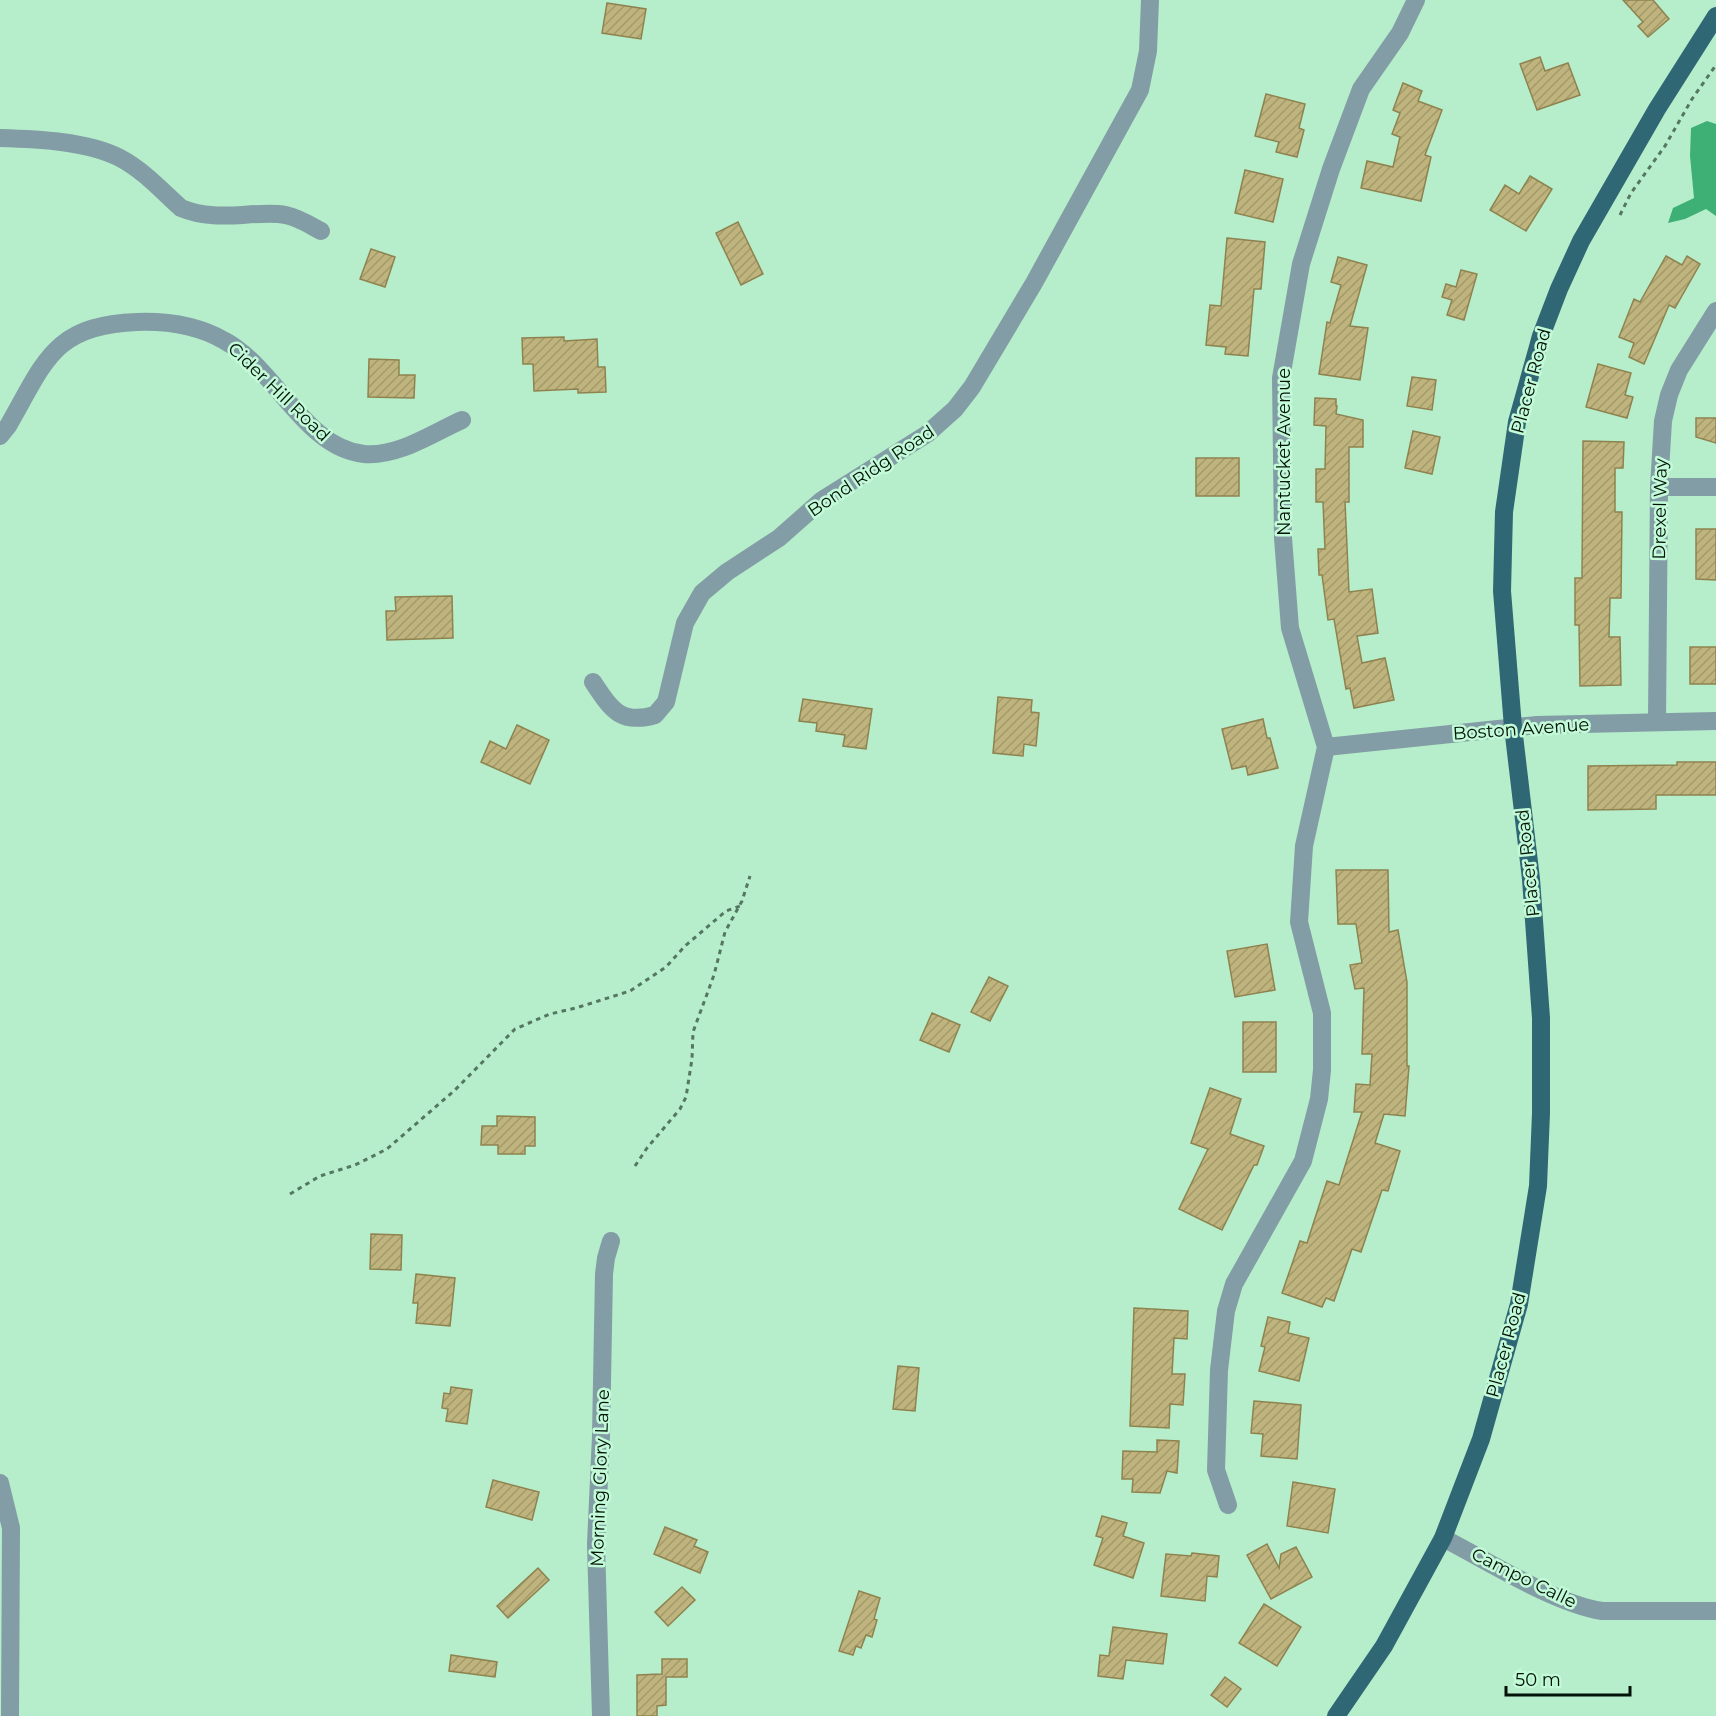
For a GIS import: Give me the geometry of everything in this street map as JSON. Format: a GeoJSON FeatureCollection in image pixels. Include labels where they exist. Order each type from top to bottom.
{"type":"FeatureCollection","features":[{"type":"Feature","properties":{"kind":"main road","name":"Placer Road"},"geometry":{"type":"LineString","coordinates":[[1336,1716],[1384,1646],[1443,1538],[1480,1438],[1519,1304],[1538,1186],[1541,1113],[1540,1018],[1531,879],[1513,727],[1502,591],[1504,512],[1517,422],[1541,336],[1581,241],[1657,109],[1716,16]]}},
{"type":"Feature","properties":{"kind":"street","name":"Bond Ridg Road"},"geometry":{"type":"LineString","coordinates":[[593,682],[606,701],[619,714],[634,719],[655,715],[666,702],[685,623],[702,593],[727,572],[779,538],[822,500],[927,434],[955,409],[984,369],[1034,283],[1140,90],[1148,51],[1150,0]]}},
{"type":"Feature","properties":{"kind":"street","name":"Nantucket Avenue"},"geometry":{"type":"LineString","coordinates":[[1326,747],[1290,628],[1283,538],[1281,378],[1301,264],[1331,169],[1361,89],[1400,33],[1416,0]]}},
{"type":"Feature","properties":{"kind":"street"},"geometry":{"type":"LineString","coordinates":[[0,138],[56,142],[104,152],[120,158],[138,170],[181,208],[190,212],[225,216],[279,214],[303,221],[321,231]]}},
{"type":"Feature","properties":{"kind":"street","name":"Drexel Way"},"geometry":{"type":"LineString","coordinates":[[1657,721],[1659,487],[1663,421],[1669,395],[1686,356],[1716,311]]}},
{"type":"Feature","properties":{"kind":"street","name":"Cider Hill Road"},"geometry":{"type":"LineString","coordinates":[[0,436],[47,359],[66,340],[86,330],[122,323],[146,322],[185,326],[225,340],[266,376],[310,424],[339,448],[363,454],[392,451],[462,420]]}},
{"type":"Feature","properties":{"kind":"street"},"geometry":{"type":"LineString","coordinates":[[1659,487],[1716,487]]}},
{"type":"Feature","properties":{"kind":"street","name":"Boston Avenue"},"geometry":{"type":"LineString","coordinates":[[1326,747],[1513,727],[1716,721]]}},
{"type":"Feature","properties":{"kind":"street"},"geometry":{"type":"LineString","coordinates":[[1228,1504],[1216,1470],[1219,1370],[1226,1311],[1234,1284],[1303,1161],[1319,1100],[1322,1070],[1322,1013],[1299,922],[1304,846],[1326,747]]}},
{"type":"Feature","properties":{"kind":"street","name":"Morning Glory Lane"},"geometry":{"type":"LineString","coordinates":[[601,1716],[596,1544],[602,1436],[604,1274],[611,1241]]}},
{"type":"Feature","properties":{"kind":"street"},"geometry":{"type":"LineString","coordinates":[[0,1483],[11,1528],[10,1716]]}},
{"type":"Feature","properties":{"kind":"street","name":"Campo Calle"},"geometry":{"type":"LineString","coordinates":[[1443,1538],[1584,1608],[1602,1611],[1716,1611]]}},
{"type":"Feature","properties":{"kind":"path"},"geometry":{"type":"LineString","coordinates":[[1620,215],[1631,193],[1665,146],[1692,99],[1716,65]]}},
{"type":"Feature","properties":{"kind":"path"},"geometry":{"type":"LineString","coordinates":[[635,1166],[680,1109],[686,1097],[691,1071],[693,1032],[714,975],[724,932],[740,906],[750,876]]}},
{"type":"Feature","properties":{"kind":"path"},"geometry":{"type":"LineString","coordinates":[[290,1194],[320,1176],[355,1166],[387,1149],[455,1090],[515,1029],[550,1014],[630,991],[666,968],[685,946],[726,911],[740,906]]}},
{"type":"Feature","properties":{"kind":"shaded area"},"geometry":{"type":"Polygon","coordinates":[[[1707,121],[1716,124],[1716,216],[1706,209],[1685,219],[1668,223],[1673,208],[1694,198],[1690,156],[1691,128],[1707,121]]]}},
{"type":"Feature","properties":{"kind":"building"},"geometry":{"type":"Polygon","coordinates":[[[1623,0],[1653,0],[1669,19],[1648,37],[1638,26],[1643,22],[1623,0]]]}},
{"type":"Feature","properties":{"kind":"building"},"geometry":{"type":"Polygon","coordinates":[[[607,3],[646,9],[641,39],[602,33],[607,3]]]}},
{"type":"Feature","properties":{"kind":"building"},"geometry":{"type":"Polygon","coordinates":[[[1540,57],[1545,71],[1568,63],[1580,95],[1537,110],[1520,64],[1540,57]]]}},
{"type":"Feature","properties":{"kind":"building"},"geometry":{"type":"Polygon","coordinates":[[[1403,83],[1422,91],[1418,101],[1442,110],[1425,155],[1431,157],[1421,201],[1361,188],[1367,161],[1393,167],[1400,137],[1392,134],[1400,113],[1393,110],[1403,83]]]}},
{"type":"Feature","properties":{"kind":"building"},"geometry":{"type":"Polygon","coordinates":[[[1266,94],[1305,104],[1299,128],[1304,130],[1297,157],[1276,152],[1279,142],[1255,136],[1266,94]]]}},
{"type":"Feature","properties":{"kind":"building"},"geometry":{"type":"Polygon","coordinates":[[[1245,170],[1283,179],[1273,222],[1235,213],[1245,170]]]}},
{"type":"Feature","properties":{"kind":"building"},"geometry":{"type":"Polygon","coordinates":[[[1530,176],[1552,189],[1526,231],[1490,210],[1505,185],[1519,194],[1530,176]]]}},
{"type":"Feature","properties":{"kind":"building"},"geometry":{"type":"Polygon","coordinates":[[[738,222],[763,274],[741,285],[716,233],[738,222]]]}},
{"type":"Feature","properties":{"kind":"building"},"geometry":{"type":"Polygon","coordinates":[[[1227,238],[1265,242],[1261,289],[1254,289],[1248,356],[1225,354],[1226,347],[1206,345],[1210,305],[1221,306],[1227,238]]]}},
{"type":"Feature","properties":{"kind":"building"},"geometry":{"type":"Polygon","coordinates":[[[371,249],[395,257],[385,287],[360,279],[371,249]]]}},
{"type":"Feature","properties":{"kind":"building"},"geometry":{"type":"Polygon","coordinates":[[[1666,256],[1682,265],[1687,256],[1700,264],[1675,308],[1669,305],[1644,364],[1629,357],[1634,343],[1619,337],[1634,299],[1640,302],[1666,256]]]}},
{"type":"Feature","properties":{"kind":"building"},"geometry":{"type":"Polygon","coordinates":[[[1338,257],[1367,265],[1350,326],[1368,328],[1360,380],[1319,374],[1327,322],[1330,323],[1341,285],[1331,282],[1338,257]]]}},
{"type":"Feature","properties":{"kind":"building"},"geometry":{"type":"Polygon","coordinates":[[[1461,270],[1477,274],[1464,320],[1447,315],[1452,300],[1442,297],[1446,284],[1456,287],[1461,270]]]}},
{"type":"Feature","properties":{"kind":"building"},"geometry":{"type":"Polygon","coordinates":[[[564,337],[564,341],[597,339],[598,367],[605,367],[606,392],[578,393],[578,389],[534,391],[533,364],[523,364],[522,338],[564,337]]]}},
{"type":"Feature","properties":{"kind":"building"},"geometry":{"type":"Polygon","coordinates":[[[369,359],[399,360],[399,375],[415,375],[414,398],[368,397],[369,359]]]}},
{"type":"Feature","properties":{"kind":"building"},"geometry":{"type":"Polygon","coordinates":[[[1598,364],[1631,373],[1625,395],[1633,397],[1627,418],[1586,407],[1598,364]]]}},
{"type":"Feature","properties":{"kind":"building"},"geometry":{"type":"Polygon","coordinates":[[[1412,377],[1436,380],[1432,410],[1407,406],[1412,377]]]}},
{"type":"Feature","properties":{"kind":"building"},"geometry":{"type":"Polygon","coordinates":[[[1315,398],[1336,399],[1336,414],[1363,420],[1363,447],[1349,447],[1349,502],[1345,502],[1349,592],[1372,589],[1378,633],[1357,636],[1362,663],[1385,658],[1394,700],[1354,708],[1350,688],[1346,689],[1334,619],[1328,620],[1322,575],[1319,575],[1318,549],[1325,549],[1323,502],[1316,502],[1316,469],[1325,469],[1326,426],[1314,425],[1315,398]]]}},
{"type":"Feature","properties":{"kind":"building"},"geometry":{"type":"Polygon","coordinates":[[[1696,418],[1716,418],[1716,443],[1696,437],[1696,418]]]}},
{"type":"Feature","properties":{"kind":"building"},"geometry":{"type":"Polygon","coordinates":[[[1413,431],[1440,437],[1432,474],[1405,468],[1413,431]]]}},
{"type":"Feature","properties":{"kind":"building"},"geometry":{"type":"Polygon","coordinates":[[[1583,441],[1624,442],[1623,468],[1615,468],[1615,512],[1622,512],[1621,598],[1610,598],[1609,637],[1620,637],[1621,685],[1580,686],[1579,625],[1575,625],[1575,578],[1582,578],[1583,441]]]}},
{"type":"Feature","properties":{"kind":"building"},"geometry":{"type":"Polygon","coordinates":[[[1196,458],[1239,458],[1239,496],[1196,496],[1196,458]]]}},
{"type":"Feature","properties":{"kind":"building"},"geometry":{"type":"Polygon","coordinates":[[[1696,529],[1716,529],[1716,580],[1696,579],[1696,529]]]}},
{"type":"Feature","properties":{"kind":"building"},"geometry":{"type":"Polygon","coordinates":[[[452,596],[453,638],[387,640],[386,611],[396,611],[395,597],[452,596]]]}},
{"type":"Feature","properties":{"kind":"building"},"geometry":{"type":"Polygon","coordinates":[[[1690,647],[1716,647],[1716,684],[1690,684],[1690,647]]]}},
{"type":"Feature","properties":{"kind":"building"},"geometry":{"type":"Polygon","coordinates":[[[998,697],[1032,700],[1031,712],[1039,713],[1036,746],[1024,744],[1023,756],[993,753],[998,697]]]}},
{"type":"Feature","properties":{"kind":"building"},"geometry":{"type":"Polygon","coordinates":[[[803,699],[872,709],[866,749],[843,746],[845,735],[816,731],[817,723],[799,721],[803,699]]]}},
{"type":"Feature","properties":{"kind":"building"},"geometry":{"type":"Polygon","coordinates":[[[1263,719],[1278,768],[1248,775],[1246,766],[1232,769],[1222,729],[1263,719]]]}},
{"type":"Feature","properties":{"kind":"building"},"geometry":{"type":"Polygon","coordinates":[[[517,725],[549,740],[530,784],[481,762],[490,741],[506,749],[517,725]]]}},
{"type":"Feature","properties":{"kind":"building"},"geometry":{"type":"Polygon","coordinates":[[[1677,762],[1716,762],[1716,795],[1656,795],[1656,809],[1588,810],[1588,766],[1677,765],[1677,762]]]}},
{"type":"Feature","properties":{"kind":"building"},"geometry":{"type":"Polygon","coordinates":[[[1336,870],[1388,870],[1389,932],[1398,930],[1407,982],[1407,1066],[1409,1066],[1405,1116],[1384,1114],[1375,1143],[1400,1151],[1388,1191],[1382,1190],[1361,1252],[1352,1249],[1334,1301],[1326,1298],[1322,1307],[1282,1293],[1300,1241],[1307,1243],[1327,1181],[1339,1185],[1362,1112],[1354,1112],[1356,1084],[1370,1085],[1372,1054],[1362,1054],[1364,988],[1355,989],[1350,965],[1362,963],[1356,924],[1338,924],[1336,870]]]}},
{"type":"Feature","properties":{"kind":"building"},"geometry":{"type":"Polygon","coordinates":[[[1267,944],[1275,990],[1235,997],[1227,951],[1267,944]]]}},
{"type":"Feature","properties":{"kind":"building"},"geometry":{"type":"Polygon","coordinates":[[[989,977],[1008,986],[990,1021],[971,1012],[989,977]]]}},
{"type":"Feature","properties":{"kind":"building"},"geometry":{"type":"Polygon","coordinates":[[[932,1013],[960,1025],[949,1052],[920,1040],[932,1013]]]}},
{"type":"Feature","properties":{"kind":"building"},"geometry":{"type":"Polygon","coordinates":[[[1243,1022],[1276,1022],[1276,1072],[1243,1072],[1243,1022]]]}},
{"type":"Feature","properties":{"kind":"building"},"geometry":{"type":"Polygon","coordinates":[[[1210,1088],[1241,1099],[1230,1134],[1264,1146],[1257,1165],[1254,1165],[1222,1230],[1179,1209],[1208,1149],[1191,1143],[1210,1088]]]}},
{"type":"Feature","properties":{"kind":"building"},"geometry":{"type":"Polygon","coordinates":[[[497,1116],[535,1117],[535,1146],[525,1146],[525,1154],[498,1154],[498,1145],[481,1145],[482,1126],[497,1126],[497,1116]]]}},
{"type":"Feature","properties":{"kind":"building"},"geometry":{"type":"Polygon","coordinates":[[[371,1234],[402,1235],[401,1270],[370,1269],[371,1234]]]}},
{"type":"Feature","properties":{"kind":"building"},"geometry":{"type":"Polygon","coordinates":[[[416,1274],[455,1278],[450,1326],[416,1323],[418,1303],[413,1303],[416,1274]]]}},
{"type":"Feature","properties":{"kind":"building"},"geometry":{"type":"Polygon","coordinates":[[[1134,1308],[1188,1311],[1187,1339],[1174,1338],[1172,1374],[1185,1374],[1183,1405],[1170,1404],[1169,1428],[1130,1426],[1134,1308]]]}},
{"type":"Feature","properties":{"kind":"building"},"geometry":{"type":"Polygon","coordinates":[[[1268,1317],[1290,1322],[1288,1333],[1309,1338],[1299,1381],[1259,1371],[1265,1347],[1261,1346],[1268,1317]]]}},
{"type":"Feature","properties":{"kind":"building"},"geometry":{"type":"Polygon","coordinates":[[[898,1366],[919,1368],[915,1411],[893,1409],[898,1366]]]}},
{"type":"Feature","properties":{"kind":"building"},"geometry":{"type":"Polygon","coordinates":[[[451,1387],[472,1390],[467,1424],[446,1421],[448,1409],[442,1408],[444,1393],[450,1394],[451,1387]]]}},
{"type":"Feature","properties":{"kind":"building"},"geometry":{"type":"Polygon","coordinates":[[[1254,1401],[1301,1405],[1297,1459],[1261,1456],[1263,1434],[1251,1433],[1254,1401]]]}},
{"type":"Feature","properties":{"kind":"building"},"geometry":{"type":"Polygon","coordinates":[[[1157,1440],[1179,1441],[1177,1473],[1167,1471],[1160,1493],[1132,1492],[1133,1479],[1122,1479],[1123,1451],[1157,1452],[1157,1440]]]}},
{"type":"Feature","properties":{"kind":"building"},"geometry":{"type":"Polygon","coordinates":[[[493,1480],[539,1492],[532,1520],[486,1507],[493,1480]]]}},
{"type":"Feature","properties":{"kind":"building"},"geometry":{"type":"Polygon","coordinates":[[[1293,1482],[1335,1489],[1328,1533],[1287,1526],[1293,1482]]]}},
{"type":"Feature","properties":{"kind":"building"},"geometry":{"type":"Polygon","coordinates":[[[1102,1516],[1127,1523],[1123,1536],[1144,1543],[1133,1578],[1094,1565],[1103,1538],[1096,1536],[1102,1516]]]}},
{"type":"Feature","properties":{"kind":"building"},"geometry":{"type":"Polygon","coordinates":[[[665,1527],[697,1540],[694,1546],[708,1552],[700,1573],[654,1554],[665,1527]]]}},
{"type":"Feature","properties":{"kind":"building"},"geometry":{"type":"Polygon","coordinates":[[[1267,1544],[1279,1568],[1281,1554],[1296,1547],[1312,1577],[1271,1599],[1247,1555],[1267,1544]]]}},
{"type":"Feature","properties":{"kind":"building"},"geometry":{"type":"Polygon","coordinates":[[[1192,1553],[1219,1556],[1217,1577],[1207,1576],[1205,1601],[1161,1596],[1166,1554],[1191,1556],[1192,1553]]]}},
{"type":"Feature","properties":{"kind":"building"},"geometry":{"type":"Polygon","coordinates":[[[538,1568],[549,1580],[508,1618],[497,1606],[538,1568]]]}},
{"type":"Feature","properties":{"kind":"building"},"geometry":{"type":"Polygon","coordinates":[[[682,1587],[695,1600],[668,1626],[655,1612],[682,1587]]]}},
{"type":"Feature","properties":{"kind":"building"},"geometry":{"type":"Polygon","coordinates":[[[859,1591],[880,1598],[872,1637],[866,1635],[861,1648],[856,1646],[853,1655],[839,1651],[859,1591]]]}},
{"type":"Feature","properties":{"kind":"building"},"geometry":{"type":"Polygon","coordinates":[[[1264,1604],[1301,1627],[1277,1666],[1239,1643],[1264,1604]]]}},
{"type":"Feature","properties":{"kind":"building"},"geometry":{"type":"Polygon","coordinates":[[[1113,1627],[1167,1634],[1163,1664],[1126,1660],[1123,1679],[1098,1676],[1100,1655],[1109,1656],[1113,1627]]]}},
{"type":"Feature","properties":{"kind":"building"},"geometry":{"type":"Polygon","coordinates":[[[451,1655],[497,1662],[495,1677],[449,1671],[451,1655]]]}},
{"type":"Feature","properties":{"kind":"building"},"geometry":{"type":"Polygon","coordinates":[[[662,1659],[687,1659],[687,1677],[666,1677],[666,1705],[657,1706],[657,1716],[637,1716],[637,1675],[662,1674],[662,1659]]]}},
{"type":"Feature","properties":{"kind":"building"},"geometry":{"type":"Polygon","coordinates":[[[1225,1677],[1241,1689],[1227,1707],[1211,1695],[1225,1677]]]}}]}
